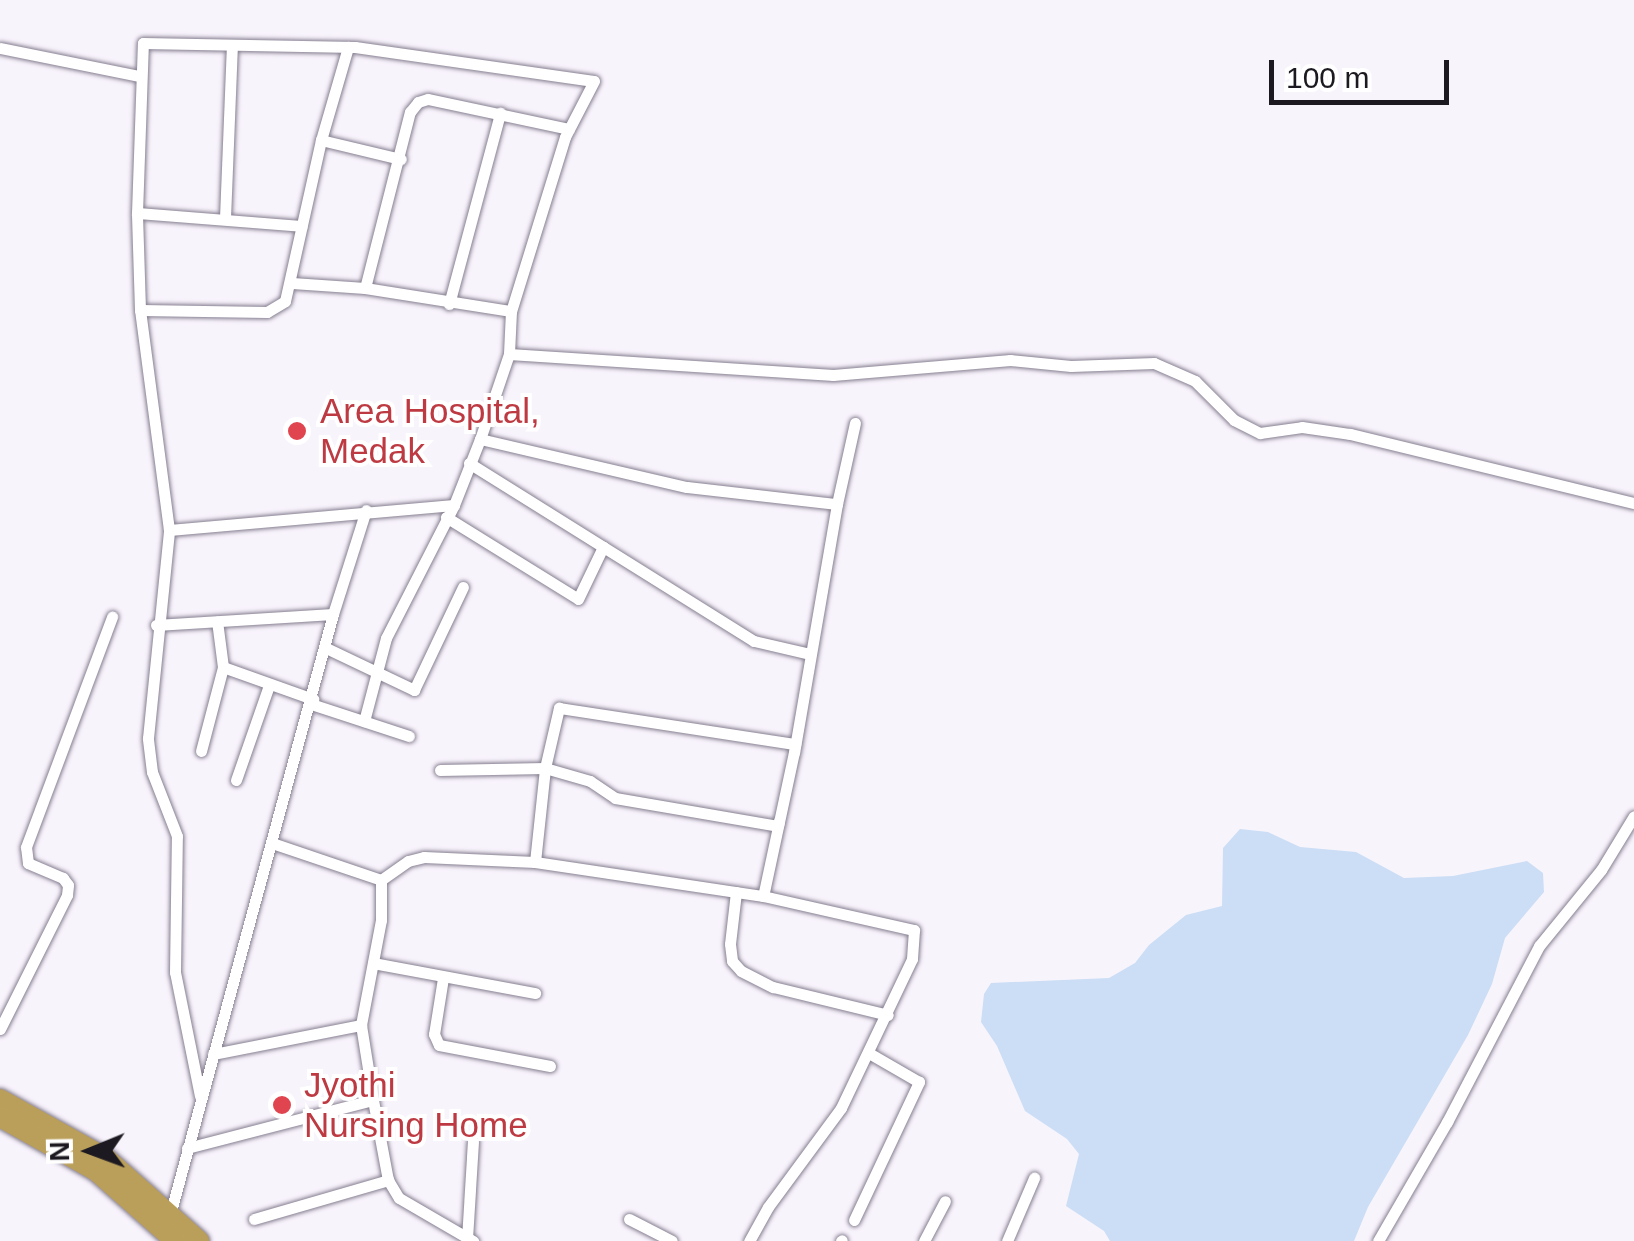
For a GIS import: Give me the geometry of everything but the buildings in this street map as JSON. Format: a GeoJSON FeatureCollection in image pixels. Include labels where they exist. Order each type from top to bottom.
{"type":"FeatureCollection","features":[{"type":"Feature","properties":{"kind":"highway"},"geometry":{"type":"LineString","coordinates":[[0,1100],[106,1158],[200,1241]]}},
{"type":"Feature","properties":{"kind":"highway"},"geometry":{"type":"LineString","coordinates":[[0,1117],[96,1171],[175,1241]]}},
{"type":"Feature","properties":{"kind":"street"},"geometry":{"type":"LineString","coordinates":[[200,1096],[175,972],[177,836],[149,755],[156,626],[168,530],[140,310],[137,213],[143,44],[348,47],[594,82],[570,129],[511,311],[509,354],[480,438],[454,505],[374,668],[364,721]]}},
{"type":"Feature","properties":{"kind":"street"},"geometry":{"type":"LineString","coordinates":[[225,218],[232,45]]}},
{"type":"Feature","properties":{"kind":"street"},"geometry":{"type":"LineString","coordinates":[[140,310],[266,312],[285,301],[321,140],[348,47]]}},
{"type":"Feature","properties":{"kind":"street"},"geometry":{"type":"LineString","coordinates":[[0,48],[139,76]]}},
{"type":"Feature","properties":{"kind":"street"},"geometry":{"type":"LineString","coordinates":[[365,288],[410,112],[418,102],[428,99],[570,129]]}},
{"type":"Feature","properties":{"kind":"street"},"geometry":{"type":"LineString","coordinates":[[449,304],[500,113]]}},
{"type":"Feature","properties":{"kind":"street"},"geometry":{"type":"LineString","coordinates":[[321,140],[401,159]]}},
{"type":"Feature","properties":{"kind":"street"},"geometry":{"type":"LineString","coordinates":[[137,213],[301,226]]}},
{"type":"Feature","properties":{"kind":"street"},"geometry":{"type":"LineString","coordinates":[[292,283],[365,288],[511,311]]}},
{"type":"Feature","properties":{"kind":"street"},"geometry":{"type":"LineString","coordinates":[[509,354],[832,376],[1010,360],[1071,366],[1154,362],[1195,381],[1234,420],[1260,433],[1302,427],[1350,434],[1481,462],[1634,503]]}},
{"type":"Feature","properties":{"kind":"street"},"geometry":{"type":"LineString","coordinates":[[762,896],[795,744],[836,504],[854,423]]}},
{"type":"Feature","properties":{"kind":"street"},"geometry":{"type":"LineString","coordinates":[[480,438],[687,487],[836,504]]}},
{"type":"Feature","properties":{"kind":"street"},"geometry":{"type":"LineString","coordinates":[[470,463],[754,640],[810,654]]}},
{"type":"Feature","properties":{"kind":"street"},"geometry":{"type":"LineString","coordinates":[[168,530],[454,505]]}},
{"type":"Feature","properties":{"kind":"street"},"geometry":{"type":"LineString","coordinates":[[171,1212],[333,614],[366,510]]}},
{"type":"Feature","properties":{"kind":"street"},"geometry":{"type":"LineString","coordinates":[[446,517],[578,599],[603,547]]}},
{"type":"Feature","properties":{"kind":"street"},"geometry":{"type":"LineString","coordinates":[[324,647],[414,690],[463,587]]}},
{"type":"Feature","properties":{"kind":"street"},"geometry":{"type":"LineString","coordinates":[[156,626],[333,614]]}},
{"type":"Feature","properties":{"kind":"street"},"geometry":{"type":"LineString","coordinates":[[0,1030],[67,895],[68,885],[63,878],[28,863],[26,847],[112,617]]}},
{"type":"Feature","properties":{"kind":"street"},"geometry":{"type":"LineString","coordinates":[[200,751],[224,667],[217,620]]}},
{"type":"Feature","properties":{"kind":"street"},"geometry":{"type":"LineString","coordinates":[[224,667],[409,736]]}},
{"type":"Feature","properties":{"kind":"street"},"geometry":{"type":"LineString","coordinates":[[236,780],[268,685]]}},
{"type":"Feature","properties":{"kind":"street"},"geometry":{"type":"LineString","coordinates":[[535,862],[545,768],[559,708],[795,744]]}},
{"type":"Feature","properties":{"kind":"street"},"geometry":{"type":"LineString","coordinates":[[440,770],[545,768],[590,781],[614,798],[778,826],[779,821]]}},
{"type":"Feature","properties":{"kind":"street"},"geometry":{"type":"LineString","coordinates":[[1378,1241],[1448,1122],[1539,946],[1601,870],[1634,816]]}},
{"type":"Feature","properties":{"kind":"street"},"geometry":{"type":"LineString","coordinates":[[272,843],[381,880],[424,857],[535,862],[762,896],[910,926],[916,935],[912,958],[888,1016],[841,1108],[768,1207],[749,1241]]}},
{"type":"Feature","properties":{"kind":"street"},"geometry":{"type":"LineString","coordinates":[[381,880],[373,964],[361,1024],[388,1180],[412,1208],[470,1240],[473,1141]]}},
{"type":"Feature","properties":{"kind":"street"},"geometry":{"type":"LineString","coordinates":[[736,892],[730,944],[732,961],[741,971],[773,987],[888,1016]]}},
{"type":"Feature","properties":{"kind":"street"},"geometry":{"type":"LineString","coordinates":[[373,964],[535,993]]}},
{"type":"Feature","properties":{"kind":"street"},"geometry":{"type":"LineString","coordinates":[[443,978],[434,1034],[438,1045],[550,1066]]}},
{"type":"Feature","properties":{"kind":"street"},"geometry":{"type":"LineString","coordinates":[[213,1054],[361,1024]]}},
{"type":"Feature","properties":{"kind":"street"},"geometry":{"type":"LineString","coordinates":[[854,1220],[919,1082],[869,1053]]}},
{"type":"Feature","properties":{"kind":"street"},"geometry":{"type":"LineString","coordinates":[[187,1148],[372,1100]]}},
{"type":"Feature","properties":{"kind":"street"},"geometry":{"type":"LineString","coordinates":[[1007,1241],[1034,1178]]}},
{"type":"Feature","properties":{"kind":"street"},"geometry":{"type":"LineString","coordinates":[[254,1218],[388,1180]]}},
{"type":"Feature","properties":{"kind":"street"},"geometry":{"type":"LineString","coordinates":[[924,1241],[945,1200]]}},
{"type":"Feature","properties":{"kind":"street"},"geometry":{"type":"LineString","coordinates":[[629,1219],[672,1241]]}},
{"type":"Feature","properties":{"kind":"water"},"geometry":{"type":"Polygon","coordinates":[[[1240,829],[1268,832],[1300,847],[1356,852],[1404,878],[1453,876],[1527,861],[1543,873],[1544,892],[1505,938],[1492,984],[1468,1035],[1368,1207],[1354,1241],[1110,1241],[1104,1231],[1066,1206],[1079,1154],[1067,1139],[1025,1111],[997,1046],[981,1022],[984,994],[991,983],[1109,978],[1135,963],[1149,945],[1186,915],[1222,906],[1223,848],[1240,829]]]}},
{"type":"Feature","properties":{"kind":"place","name":"Area Hospital, Medak"},"geometry":{"type":"Point","coordinates":[297,431]}},
{"type":"Feature","properties":{"kind":"place","name":"Jyothi Nursing Home"},"geometry":{"type":"Point","coordinates":[282,1105]}}]}
